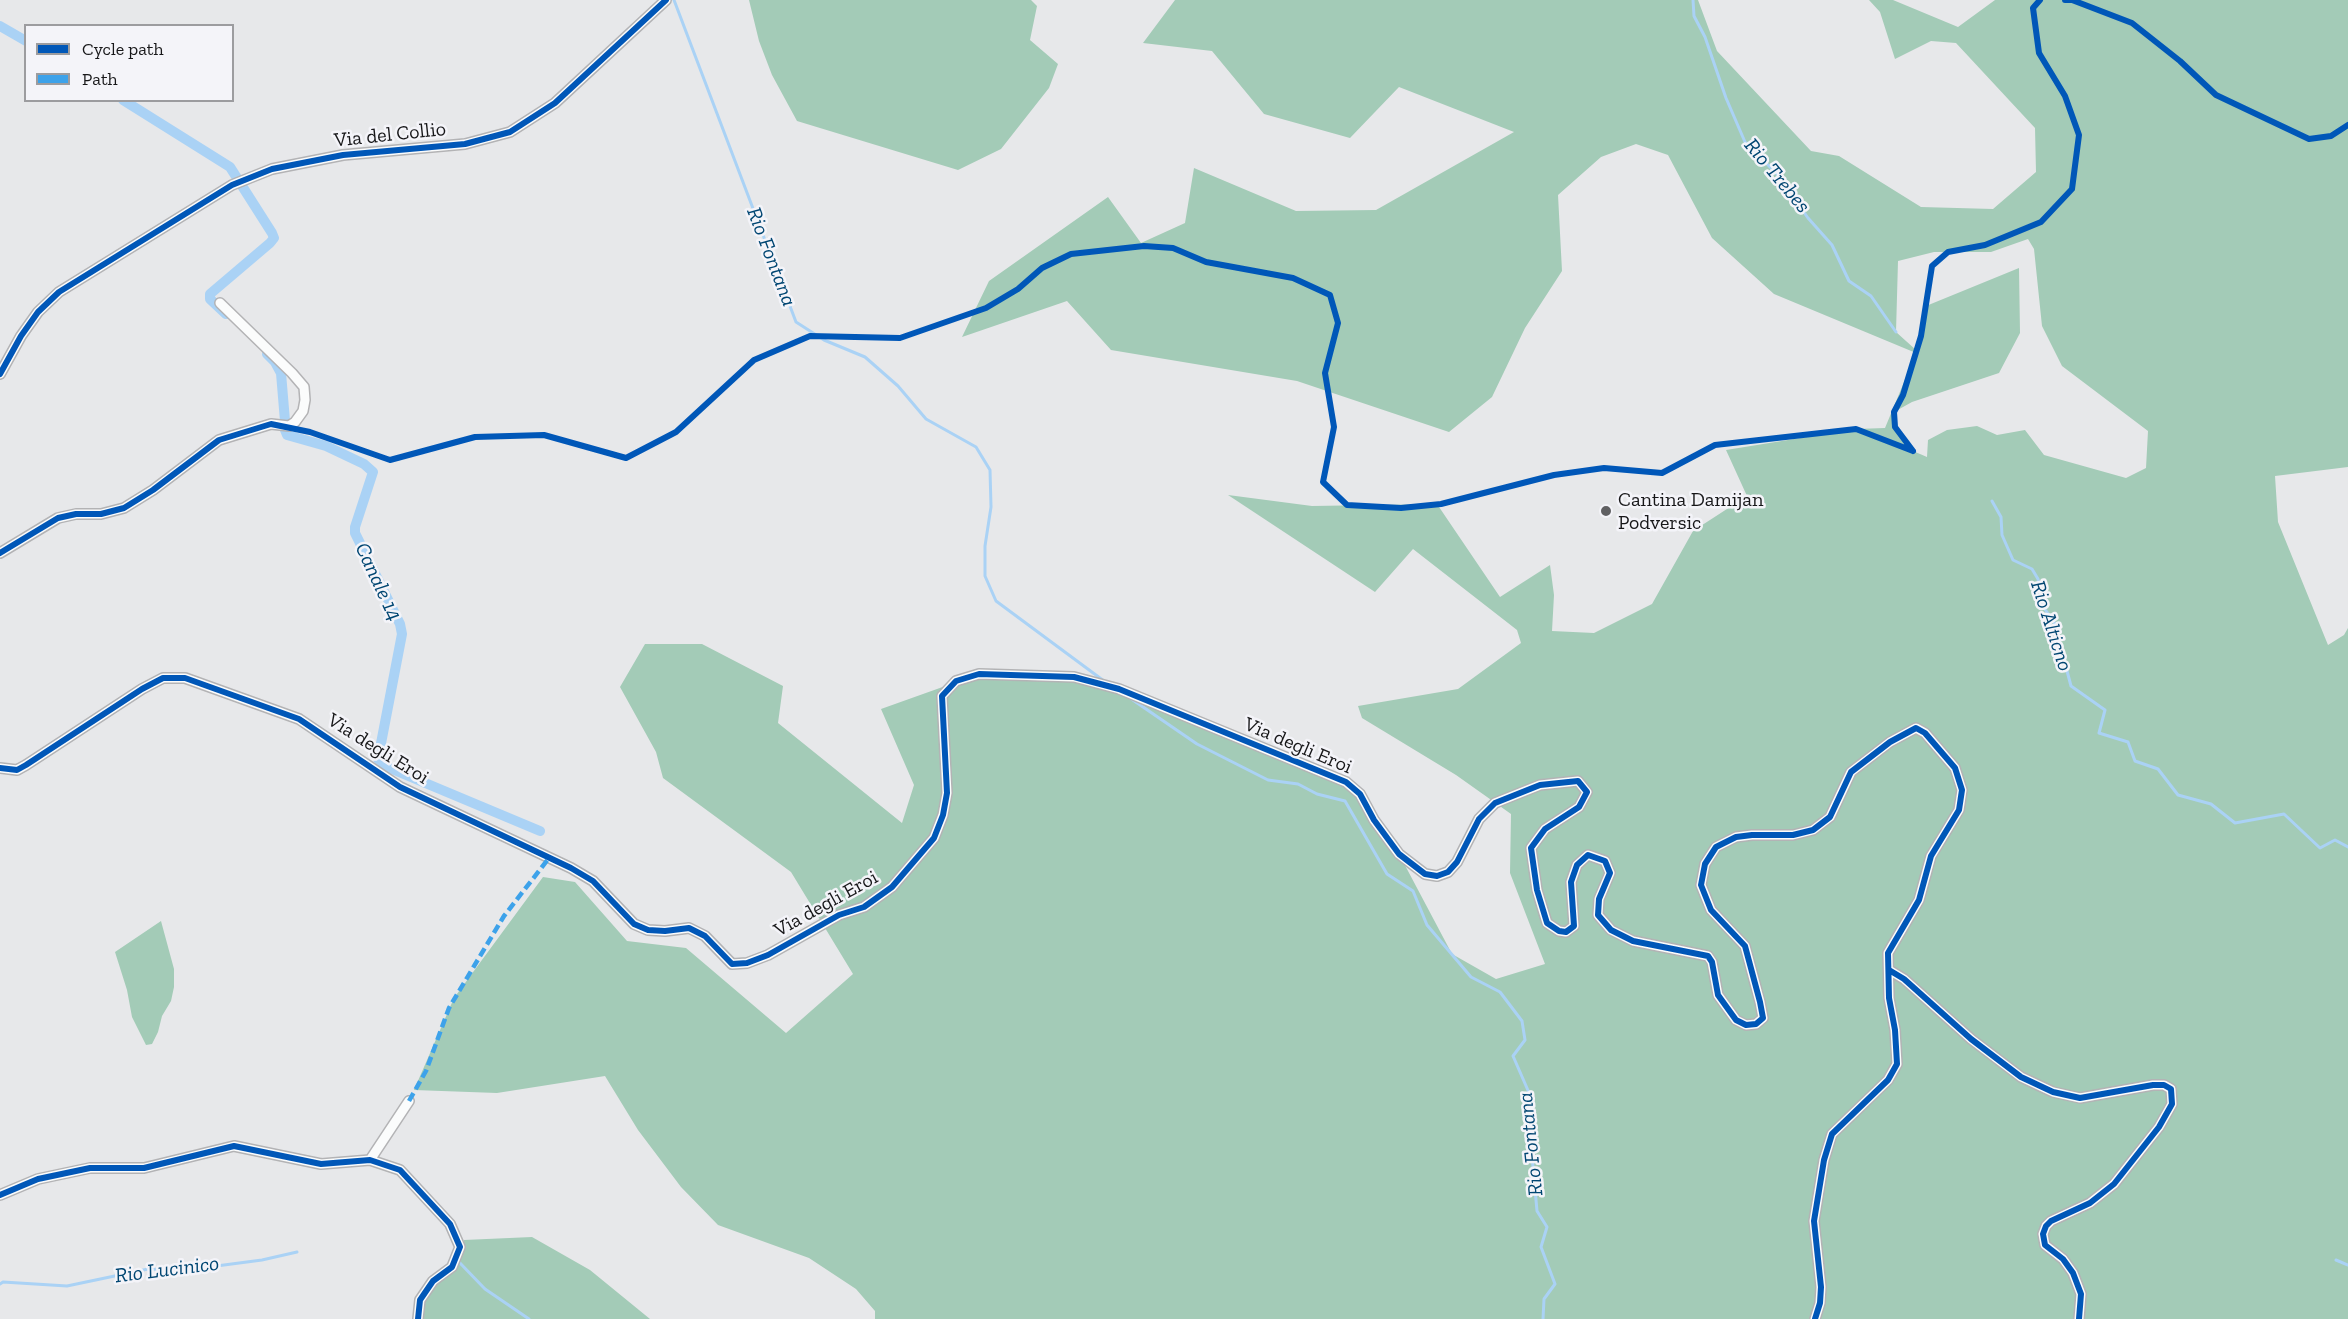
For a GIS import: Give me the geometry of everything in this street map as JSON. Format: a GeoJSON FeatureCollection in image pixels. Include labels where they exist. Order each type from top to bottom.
{"type":"FeatureCollection","features":[{"type":"Feature","properties":{"kind":"street","name":"Via del Collio"},"geometry":{"type":"LineString","coordinates":[[0,374],[21,336],[38,312],[59,292],[232,185],[272,169],[343,155],[465,144],[510,132],[555,103],[666,0]]}},
{"type":"Feature","properties":{"kind":"street"},"geometry":{"type":"LineString","coordinates":[[0,553],[58,518],[76,514],[101,514],[124,508],[219,440],[271,424],[290,426],[295,422],[303,411],[304,387],[220,303]]}},
{"type":"Feature","properties":{"kind":"street","name":"Via degli Eroi"},"geometry":{"type":"LineString","coordinates":[[0,768],[16,770],[26,765],[142,689],[163,678],[185,678],[299,719],[400,786],[592,881],[634,924],[648,930],[665,931],[689,928],[705,936],[732,964],[747,963],[768,955],[839,915],[864,907],[892,887],[934,838],[943,816],[947,793],[942,696],[956,681],[979,674],[1074,677],[1119,689],[1346,782],[1360,794],[1374,820],[1398,854],[1425,874],[1437,876],[1448,872],[1457,862],[1479,819],[1495,803],[1540,785],[1578,781],[1587,792],[1580,807],[1545,829],[1531,848],[1537,890],[1547,923],[1559,931],[1566,932],[1574,926],[1571,882],[1576,865],[1588,855],[1605,861],[1610,873],[1599,899],[1598,915],[1611,930],[1633,940],[1700,952],[1708,956],[1712,962],[1718,995],[1736,1020],[1746,1025],[1756,1024],[1762,1018],[1760,1002],[1745,946],[1711,910],[1701,885],[1705,864],[1716,847],[1736,837],[1793,836],[1813,830],[1830,817],[1851,772],[1890,742],[1916,728],[1925,733],[1955,768],[1962,790],[1959,810],[1931,856],[1919,900],[1888,953],[1889,970]]}},
{"type":"Feature","properties":{"kind":"street"},"geometry":{"type":"LineString","coordinates":[[1815,1319],[1821,1287],[1814,1221],[1832,1134],[1888,1080],[1897,1064],[1895,1030],[1889,998],[1889,970]]}},
{"type":"Feature","properties":{"kind":"street"},"geometry":{"type":"LineString","coordinates":[[1889,970],[1904,979],[1971,1039],[2021,1077],[2053,1092],[2080,1098],[2153,1085],[2171,1089],[2172,1104],[2159,1127],[2114,1184],[2090,1203],[2050,1221],[2046,1226],[2043,1234],[2045,1245],[2063,1259],[2073,1273],[2081,1294],[2079,1319]]}},
{"type":"Feature","properties":{"kind":"street"},"geometry":{"type":"LineString","coordinates":[[370,1160],[409,1101]]}},
{"type":"Feature","properties":{"kind":"street"},"geometry":{"type":"LineString","coordinates":[[0,1195],[38,1179],[90,1168],[144,1168],[234,1146],[321,1164],[370,1160],[400,1170],[450,1224],[460,1247],[452,1267],[433,1281],[420,1300],[418,1319]]}},
{"type":"Feature","properties":{"kind":"green space"},"geometry":{"type":"Polygon","coordinates":[[[749,0],[1031,0],[1037,6],[1030,40],[1058,64],[1049,88],[1001,149],[958,170],[797,121],[772,75],[759,41],[749,0]]]}},
{"type":"Feature","properties":{"kind":"green space"},"geometry":{"type":"Polygon","coordinates":[[[1175,0],[1698,0],[1717,51],[1811,151],[1839,156],[1921,207],[1993,209],[2036,172],[2035,128],[1956,43],[1931,41],[1895,59],[1880,12],[1869,0],[1893,0],[1958,27],[1995,0],[2348,0],[2348,467],[2275,476],[2278,522],[2328,645],[2344,635],[2348,628],[2348,1319],[875,1319],[875,1311],[856,1289],[809,1258],[718,1225],[681,1187],[638,1130],[605,1076],[497,1093],[414,1090],[454,998],[543,877],[575,882],[627,941],[686,948],[786,1033],[853,974],[791,872],[663,778],[656,752],[620,687],[645,644],[702,644],[783,686],[778,723],[902,823],[914,785],[881,709],[979,674],[1074,677],[1119,689],[1346,782],[1399,854],[1452,954],[1496,979],[1545,964],[1510,873],[1511,814],[1456,775],[1362,718],[1358,706],[1458,689],[1521,643],[1517,630],[1413,549],[1375,592],[1228,495],[1312,506],[1437,504],[1500,597],[1550,565],[1554,595],[1552,631],[1594,633],[1652,604],[1693,531],[1747,496],[1726,450],[1856,429],[1885,428],[1916,353],[1774,294],[1712,238],[1668,155],[1636,144],[1601,157],[1558,195],[1562,271],[1525,328],[1492,397],[1449,432],[1297,381],[1111,350],[1067,301],[962,337],[989,281],[1108,197],[1141,243],[1185,223],[1194,168],[1296,211],[1376,210],[1514,132],[1399,87],[1350,138],[1264,114],[1212,51],[1143,43],[1175,0]],[[2028,239],[1991,252],[1934,252],[1898,261],[1896,332],[1916,350],[1926,306],[2019,268],[2020,333],[1999,373],[1912,402],[1894,412],[1895,427],[1913,451],[1927,457],[1928,440],[1947,430],[1977,426],[1997,435],[2025,430],[2044,455],[2126,478],[2146,468],[2148,431],[2062,366],[2042,326],[2034,249],[2028,239]]]}},
{"type":"Feature","properties":{"kind":"green space"},"geometry":{"type":"Polygon","coordinates":[[[161,921],[174,969],[174,987],[171,1001],[162,1016],[158,1032],[152,1044],[146,1045],[132,1017],[127,990],[115,952],[161,921]]]}},
{"type":"Feature","properties":{"kind":"green space"},"geometry":{"type":"Polygon","coordinates":[[[532,1237],[590,1270],[650,1319],[420,1319],[423,1291],[459,1262],[464,1240],[532,1237]]]}},
{"type":"Feature","properties":{"kind":"waterway","name":"Rio Fontana"},"geometry":{"type":"LineString","coordinates":[[674,0],[796,322],[824,340],[865,357],[898,386],[926,419],[976,447],[990,470],[991,507],[985,546],[985,576],[996,601],[1104,681]]}},
{"type":"Feature","properties":{"kind":"waterway","name":"Rio Trebes"},"geometry":{"type":"LineString","coordinates":[[1693,0],[1694,16],[1705,37],[1726,98],[1745,142],[1777,174],[1808,218],[1832,245],[1849,281],[1871,296],[1896,332]]}},
{"type":"Feature","properties":{"kind":"waterway","name":"Canale 14"},"geometry":{"type":"LineString","coordinates":[[0,26],[24,40]]}},
{"type":"Feature","properties":{"kind":"waterway","name":"Canale 14"},"geometry":{"type":"LineString","coordinates":[[126,102],[230,167],[272,233],[274,238],[270,243],[210,294],[210,299],[226,314]]}},
{"type":"Feature","properties":{"kind":"waterway","name":"Canale 14"},"geometry":{"type":"LineString","coordinates":[[267,354],[281,373],[285,421]]}},
{"type":"Feature","properties":{"kind":"waterway","name":"Canale 14"},"geometry":{"type":"LineString","coordinates":[[285,430],[287,435],[326,446],[364,464],[373,472],[355,533],[400,624],[402,634],[378,759],[387,767],[540,831]]}},
{"type":"Feature","properties":{"kind":"waterway","name":"Rio Alticno"},"geometry":{"type":"LineString","coordinates":[[1992,501],[2001,517],[2002,535],[2013,560],[2032,569],[2038,579],[2044,608],[2054,622],[2071,686],[2105,710],[2099,733],[2128,742],[2135,761],[2158,769],[2178,795],[2211,804],[2235,823],[2284,814],[2320,848],[2335,840],[2348,847]]}},
{"type":"Feature","properties":{"kind":"waterway","name":"Rio Fontana"},"geometry":{"type":"LineString","coordinates":[[1127,696],[1197,744],[1268,780],[1298,784],[1317,794],[1345,801],[1387,874],[1413,891],[1427,925],[1471,977],[1500,992],[1522,1021],[1525,1040],[1513,1056],[1530,1095],[1530,1134],[1537,1211],[1547,1227],[1541,1247],[1555,1284],[1544,1299],[1543,1319]]}},
{"type":"Feature","properties":{"kind":"waterway","name":"Rio Lucinico"},"geometry":{"type":"LineString","coordinates":[[0,1284],[3,1282],[67,1286],[148,1269],[186,1270],[262,1260],[297,1252]]}},
{"type":"Feature","properties":{"kind":"waterway"},"geometry":{"type":"LineString","coordinates":[[2336,1260],[2348,1265]]}},
{"type":"Feature","properties":{"kind":"waterway"},"geometry":{"type":"LineString","coordinates":[[459,1262],[485,1289],[529,1319]]}},
{"type":"Feature","properties":{"kind":"marked path"},"geometry":{"type":"LineString","coordinates":[[409,1101],[426,1071],[449,1008],[504,916],[549,858]]}},
{"type":"Feature","properties":{"kind":"cycle path"},"geometry":{"type":"LineString","coordinates":[[0,374],[21,336],[38,312],[59,292],[232,185],[272,169],[343,155],[465,144],[510,132],[555,103],[666,0]]}},
{"type":"Feature","properties":{"kind":"cycle path"},"geometry":{"type":"LineString","coordinates":[[1913,451],[1895,427],[1894,412],[1903,395],[1921,336],[1932,266],[1948,252],[1985,245],[2041,222],[2072,189],[2079,135],[2065,96],[2039,53],[2033,8],[2040,0]]}},
{"type":"Feature","properties":{"kind":"cycle path"},"geometry":{"type":"LineString","coordinates":[[2065,0],[2072,0],[2132,23],[2180,61],[2216,95],[2309,139],[2331,136],[2348,125]]}},
{"type":"Feature","properties":{"kind":"cycle path"},"geometry":{"type":"LineString","coordinates":[[0,553],[58,518],[76,514],[101,514],[124,508],[153,490],[219,440],[271,424],[310,432],[390,460],[475,437],[544,435],[626,458],[676,432],[754,360],[810,336],[900,338],[986,308],[1018,289],[1042,268],[1071,254],[1144,246],[1173,248],[1206,262],[1293,278],[1330,295],[1338,323],[1325,373],[1334,427],[1323,482],[1347,505],[1401,508],[1441,504],[1554,475],[1604,468],[1662,473],[1715,445],[1856,429],[1913,451]]}},
{"type":"Feature","properties":{"kind":"cycle path"},"geometry":{"type":"LineString","coordinates":[[0,768],[17,770],[142,689],[163,678],[185,678],[299,719],[400,787],[571,868],[593,881],[634,924],[648,930],[665,931],[689,928],[705,936],[732,964],[747,963],[768,955],[839,915],[864,907],[892,887],[934,838],[943,815],[947,793],[942,696],[956,681],[979,674],[1074,677],[1119,689],[1346,782],[1360,794],[1374,820],[1399,854],[1425,874],[1437,876],[1448,872],[1457,862],[1479,819],[1495,803],[1540,785],[1578,781],[1587,792],[1579,807],[1545,829],[1531,848],[1537,890],[1547,923],[1559,931],[1566,932],[1574,926],[1571,882],[1577,865],[1588,855],[1605,861],[1610,873],[1599,899],[1598,915],[1611,930],[1633,941],[1708,956],[1712,962],[1718,995],[1736,1020],[1746,1025],[1756,1024],[1763,1018],[1760,1002],[1745,946],[1711,910],[1701,885],[1705,864],[1716,847],[1736,837],[1793,835],[1813,830],[1830,817],[1851,772],[1890,742],[1916,728],[1925,733],[1955,768],[1962,790],[1959,810],[1931,856],[1919,900],[1888,953],[1889,998],[1895,1030],[1897,1064],[1888,1080],[1832,1134],[1824,1160],[1814,1221],[1821,1287],[1820,1303],[1815,1319]]}},
{"type":"Feature","properties":{"kind":"cycle path"},"geometry":{"type":"LineString","coordinates":[[1889,970],[1904,979],[1971,1039],[2021,1077],[2053,1092],[2080,1098],[2153,1085],[2164,1085],[2171,1089],[2172,1104],[2159,1127],[2114,1184],[2090,1203],[2051,1221],[2046,1226],[2043,1234],[2045,1245],[2063,1259],[2073,1273],[2081,1294],[2079,1319]]}},
{"type":"Feature","properties":{"kind":"cycle path"},"geometry":{"type":"LineString","coordinates":[[0,1195],[38,1179],[90,1168],[144,1168],[234,1146],[321,1164],[370,1160],[400,1170],[450,1224],[460,1247],[452,1267],[433,1281],[420,1300],[418,1319]]}},
{"type":"Feature","properties":{"kind":"place","name":"Cantina Damijan Podversic"},"geometry":{"type":"Point","coordinates":[1606,511]}}]}
